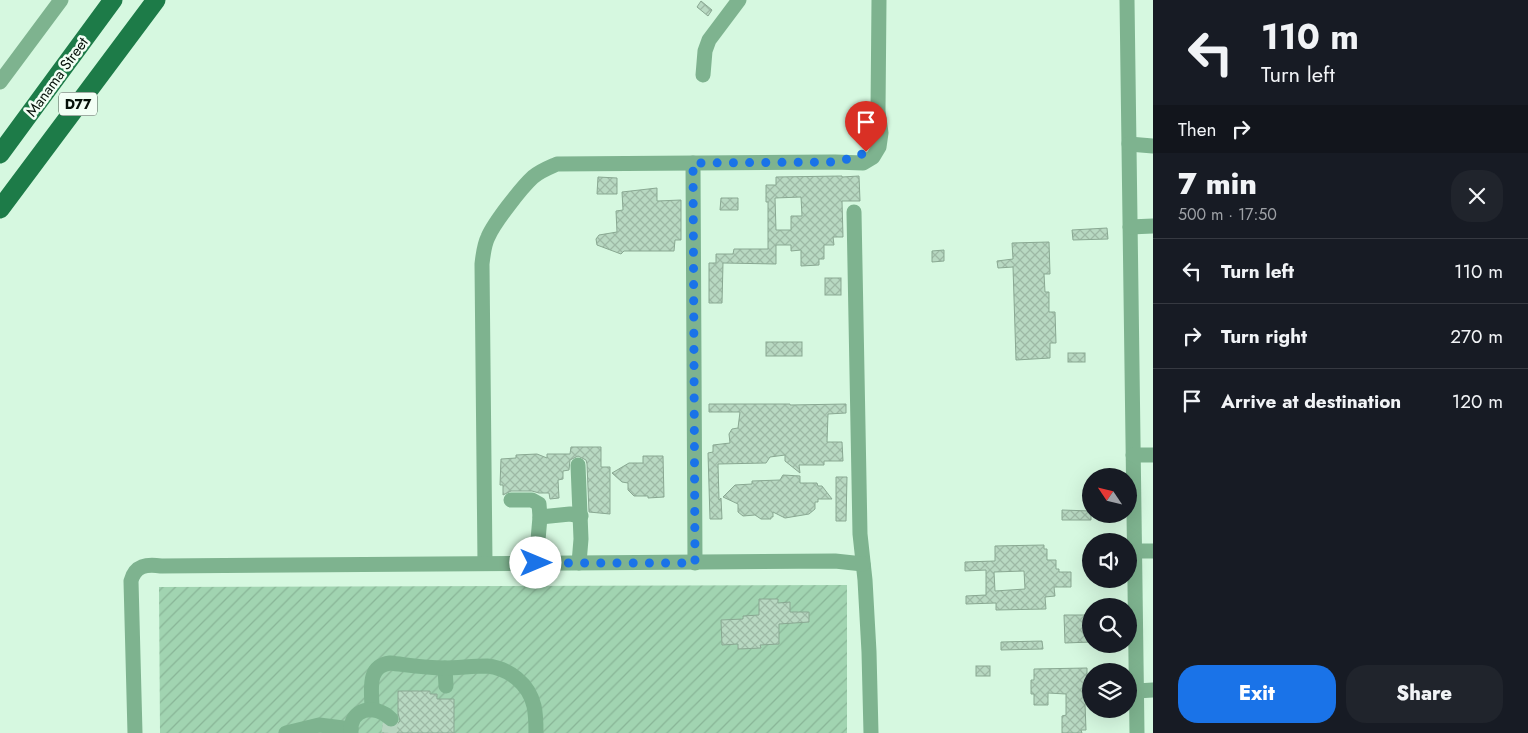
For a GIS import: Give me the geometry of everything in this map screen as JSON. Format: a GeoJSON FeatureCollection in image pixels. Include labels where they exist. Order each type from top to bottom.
{"type":"FeatureCollection","features":[{"type":"Feature","properties":{"kind":"main road","name":"Manama Street"},"geometry":{"type":"LineString","coordinates":[[0,154],[113,0]]}},
{"type":"Feature","properties":{"kind":"main road","name":"D77"},"geometry":{"type":"LineString","coordinates":[[0,208],[156,0]]}},
{"type":"Feature","properties":{"kind":"street"},"geometry":{"type":"LineString","coordinates":[[0,82],[61,0]]}},
{"type":"Feature","properties":{"kind":"street"},"geometry":{"type":"LineString","coordinates":[[703,75],[705,51],[709,40],[739,0]]}},
{"type":"Feature","properties":{"kind":"street"},"geometry":{"type":"LineString","coordinates":[[485,563],[482,264],[487,238],[494,227],[533,177],[557,164],[863,163],[877,152],[881,133],[878,111],[879,0]]}},
{"type":"Feature","properties":{"kind":"street"},"geometry":{"type":"LineString","coordinates":[[1127,0],[1135,533]]}},
{"type":"Feature","properties":{"kind":"street"},"geometry":{"type":"LineString","coordinates":[[1129,150],[1153,146]]}},
{"type":"Feature","properties":{"kind":"street"},"geometry":{"type":"LineString","coordinates":[[1129,150],[1153,154]]}},
{"type":"Feature","properties":{"kind":"street"},"geometry":{"type":"LineString","coordinates":[[693,163],[695,563]]}},
{"type":"Feature","properties":{"kind":"street"},"geometry":{"type":"LineString","coordinates":[[854,212],[860,541],[870,652],[871,733]]}},
{"type":"Feature","properties":{"kind":"street"},"geometry":{"type":"LineString","coordinates":[[1130,227],[1153,226]]}},
{"type":"Feature","properties":{"kind":"street"},"geometry":{"type":"LineString","coordinates":[[1133,455],[1153,455]]}},
{"type":"Feature","properties":{"kind":"street"},"geometry":{"type":"LineString","coordinates":[[578,465],[582,539],[579,563]]}},
{"type":"Feature","properties":{"kind":"street"},"geometry":{"type":"LineString","coordinates":[[511,500],[532,500],[537,502],[540,517],[536,563]]}},
{"type":"Feature","properties":{"kind":"street"},"geometry":{"type":"LineString","coordinates":[[540,517],[570,514],[580,516]]}},
{"type":"Feature","properties":{"kind":"street"},"geometry":{"type":"LineString","coordinates":[[835,561],[847,555],[860,541]]}},
{"type":"Feature","properties":{"kind":"street"},"geometry":{"type":"LineString","coordinates":[[1137,555],[1153,551]]}},
{"type":"Feature","properties":{"kind":"street"},"geometry":{"type":"LineString","coordinates":[[1137,556],[1153,560]]}},
{"type":"Feature","properties":{"kind":"street"},"geometry":{"type":"LineString","coordinates":[[135,733],[133,594],[131,581],[138,569],[146,565],[835,561],[863,564]]}},
{"type":"Feature","properties":{"kind":"street"},"geometry":{"type":"LineString","coordinates":[[1135,588],[1137,663]]}},
{"type":"Feature","properties":{"kind":"street"},"geometry":{"type":"LineString","coordinates":[[372,709],[372,679],[373,672],[377,667],[390,663],[445,668],[489,666],[513,675],[530,694],[534,706],[536,733]]}},
{"type":"Feature","properties":{"kind":"street"},"geometry":{"type":"LineString","coordinates":[[445,668],[446,686]]}},
{"type":"Feature","properties":{"kind":"street"},"geometry":{"type":"LineString","coordinates":[[1137,691],[1153,690]]}},
{"type":"Feature","properties":{"kind":"street"},"geometry":{"type":"LineString","coordinates":[[286,733],[319,725],[351,731],[355,717],[372,709],[380,711],[391,719]]}},
{"type":"Feature","properties":{"kind":"street"},"geometry":{"type":"LineString","coordinates":[[1137,718],[1137,733]]}},
{"type":"Feature","properties":{"kind":"green space"},"geometry":{"type":"Polygon","coordinates":[[[847,585],[847,733],[160,733],[159,587],[847,585]]]}},
{"type":"Feature","properties":{"kind":"building"},"geometry":{"type":"Polygon","coordinates":[[[701,1],[712,10],[708,16],[697,7],[701,1]]]}},
{"type":"Feature","properties":{"kind":"building"},"geometry":{"type":"Polygon","coordinates":[[[859,176],[860,201],[842,201],[843,237],[833,237],[834,245],[824,245],[824,259],[819,259],[819,265],[801,266],[801,250],[791,251],[791,245],[776,245],[776,264],[723,263],[722,303],[709,303],[709,263],[716,263],[716,254],[733,254],[734,249],[768,249],[766,185],[776,185],[776,177],[859,176]],[[801,197],[775,198],[776,230],[791,230],[791,216],[802,216],[801,197]]]}},
{"type":"Feature","properties":{"kind":"building"},"geometry":{"type":"Polygon","coordinates":[[[598,177],[617,178],[617,194],[597,194],[598,177]]]}},
{"type":"Feature","properties":{"kind":"building"},"geometry":{"type":"Polygon","coordinates":[[[657,188],[657,201],[681,200],[681,240],[675,240],[674,251],[624,251],[621,254],[597,245],[596,239],[599,235],[617,232],[616,211],[623,210],[622,192],[657,188]]]}},
{"type":"Feature","properties":{"kind":"building"},"geometry":{"type":"Polygon","coordinates":[[[721,198],[738,198],[738,210],[720,210],[721,198]]]}},
{"type":"Feature","properties":{"kind":"building"},"geometry":{"type":"Polygon","coordinates":[[[1107,228],[1108,239],[1073,240],[1072,230],[1107,228]]]}},
{"type":"Feature","properties":{"kind":"building"},"geometry":{"type":"Polygon","coordinates":[[[1049,242],[1050,274],[1044,274],[1045,292],[1049,292],[1049,312],[1055,312],[1056,343],[1050,343],[1050,358],[1016,360],[1013,267],[998,268],[997,261],[1013,259],[1012,243],[1049,242]]]}},
{"type":"Feature","properties":{"kind":"building"},"geometry":{"type":"Polygon","coordinates":[[[944,250],[944,261],[932,262],[932,251],[944,250]]]}},
{"type":"Feature","properties":{"kind":"building"},"geometry":{"type":"Polygon","coordinates":[[[825,278],[841,278],[841,295],[825,295],[825,278]]]}},
{"type":"Feature","properties":{"kind":"building"},"geometry":{"type":"Polygon","coordinates":[[[766,342],[802,342],[802,356],[766,356],[766,342]]]}},
{"type":"Feature","properties":{"kind":"building"},"geometry":{"type":"Polygon","coordinates":[[[1068,353],[1085,353],[1085,362],[1068,362],[1068,353]]]}},
{"type":"Feature","properties":{"kind":"building"},"geometry":{"type":"Polygon","coordinates":[[[709,404],[846,404],[846,413],[828,414],[827,442],[842,442],[843,461],[824,461],[824,465],[799,465],[800,473],[785,461],[785,455],[770,457],[766,463],[718,464],[719,500],[721,498],[722,519],[710,519],[708,453],[713,452],[713,445],[730,443],[729,434],[732,429],[738,428],[740,412],[709,412],[709,404]]]}},
{"type":"Feature","properties":{"kind":"building"},"geometry":{"type":"Polygon","coordinates":[[[571,447],[601,447],[601,467],[610,467],[610,514],[589,512],[587,464],[586,460],[578,456],[570,460],[569,470],[563,471],[563,479],[558,480],[559,498],[550,499],[549,493],[532,491],[511,491],[503,495],[503,485],[500,485],[501,459],[516,458],[516,455],[537,454],[547,458],[547,454],[570,454],[571,447]]]}},
{"type":"Feature","properties":{"kind":"building"},"geometry":{"type":"Polygon","coordinates":[[[643,456],[663,456],[664,497],[648,498],[648,496],[634,496],[628,490],[628,483],[622,482],[612,473],[629,463],[643,463],[643,456]]]}},
{"type":"Feature","properties":{"kind":"building"},"geometry":{"type":"Polygon","coordinates":[[[783,475],[800,476],[800,483],[817,483],[818,486],[822,486],[832,499],[818,499],[818,502],[815,502],[815,509],[809,514],[785,518],[773,512],[771,519],[761,519],[755,515],[743,516],[738,512],[738,504],[723,497],[735,485],[752,484],[752,481],[780,480],[783,475]]]}},
{"type":"Feature","properties":{"kind":"building"},"geometry":{"type":"Polygon","coordinates":[[[836,477],[847,477],[846,521],[836,521],[836,477]]]}},
{"type":"Feature","properties":{"kind":"building"},"geometry":{"type":"Polygon","coordinates":[[[1062,510],[1082,511],[1082,520],[1062,520],[1062,510]]]}},
{"type":"Feature","properties":{"kind":"building"},"geometry":{"type":"Polygon","coordinates":[[[1044,545],[1044,549],[1047,549],[1047,560],[1056,560],[1056,569],[1059,569],[1059,572],[1071,572],[1071,587],[1054,587],[1055,596],[1045,597],[1046,609],[996,610],[996,603],[966,604],[966,596],[986,595],[986,570],[965,571],[965,562],[995,561],[995,546],[1044,545]],[[1024,571],[994,572],[995,591],[1025,589],[1024,571]]]}},
{"type":"Feature","properties":{"kind":"building"},"geometry":{"type":"Polygon","coordinates":[[[759,599],[778,599],[778,603],[790,602],[790,612],[809,612],[809,622],[779,624],[779,644],[760,645],[761,648],[738,649],[738,644],[722,645],[721,620],[743,619],[743,616],[759,615],[759,599]]]}},
{"type":"Feature","properties":{"kind":"building"},"geometry":{"type":"Polygon","coordinates":[[[1064,615],[1082,615],[1082,642],[1065,643],[1064,615]]]}},
{"type":"Feature","properties":{"kind":"building"},"geometry":{"type":"Polygon","coordinates":[[[1042,641],[1043,649],[1001,650],[1001,642],[1042,641]]]}},
{"type":"Feature","properties":{"kind":"building"},"geometry":{"type":"Polygon","coordinates":[[[976,666],[990,666],[990,676],[976,676],[976,666]]]}},
{"type":"Feature","properties":{"kind":"building"},"geometry":{"type":"Polygon","coordinates":[[[1082,668],[1082,718],[1086,718],[1086,730],[1081,730],[1082,733],[1062,733],[1062,716],[1066,715],[1066,694],[1048,693],[1048,705],[1034,705],[1034,694],[1031,694],[1031,680],[1034,680],[1034,669],[1082,668]]]}},
{"type":"Feature","properties":{"kind":"building"},"geometry":{"type":"Polygon","coordinates":[[[398,691],[430,691],[430,694],[437,694],[437,699],[454,699],[454,733],[383,733],[383,725],[394,728],[400,721],[398,691]]]}},
{"type":"Feature","properties":{"kind":"tunnel"},"geometry":{"type":"LineString","coordinates":[[389,733],[391,719]]}},
{"type":"Feature","properties":{"kind":"route"},"geometry":{"type":"LineString","coordinates":[[536,563],[695,563],[693,163],[835,162],[856,157],[866,152]]}}]}
